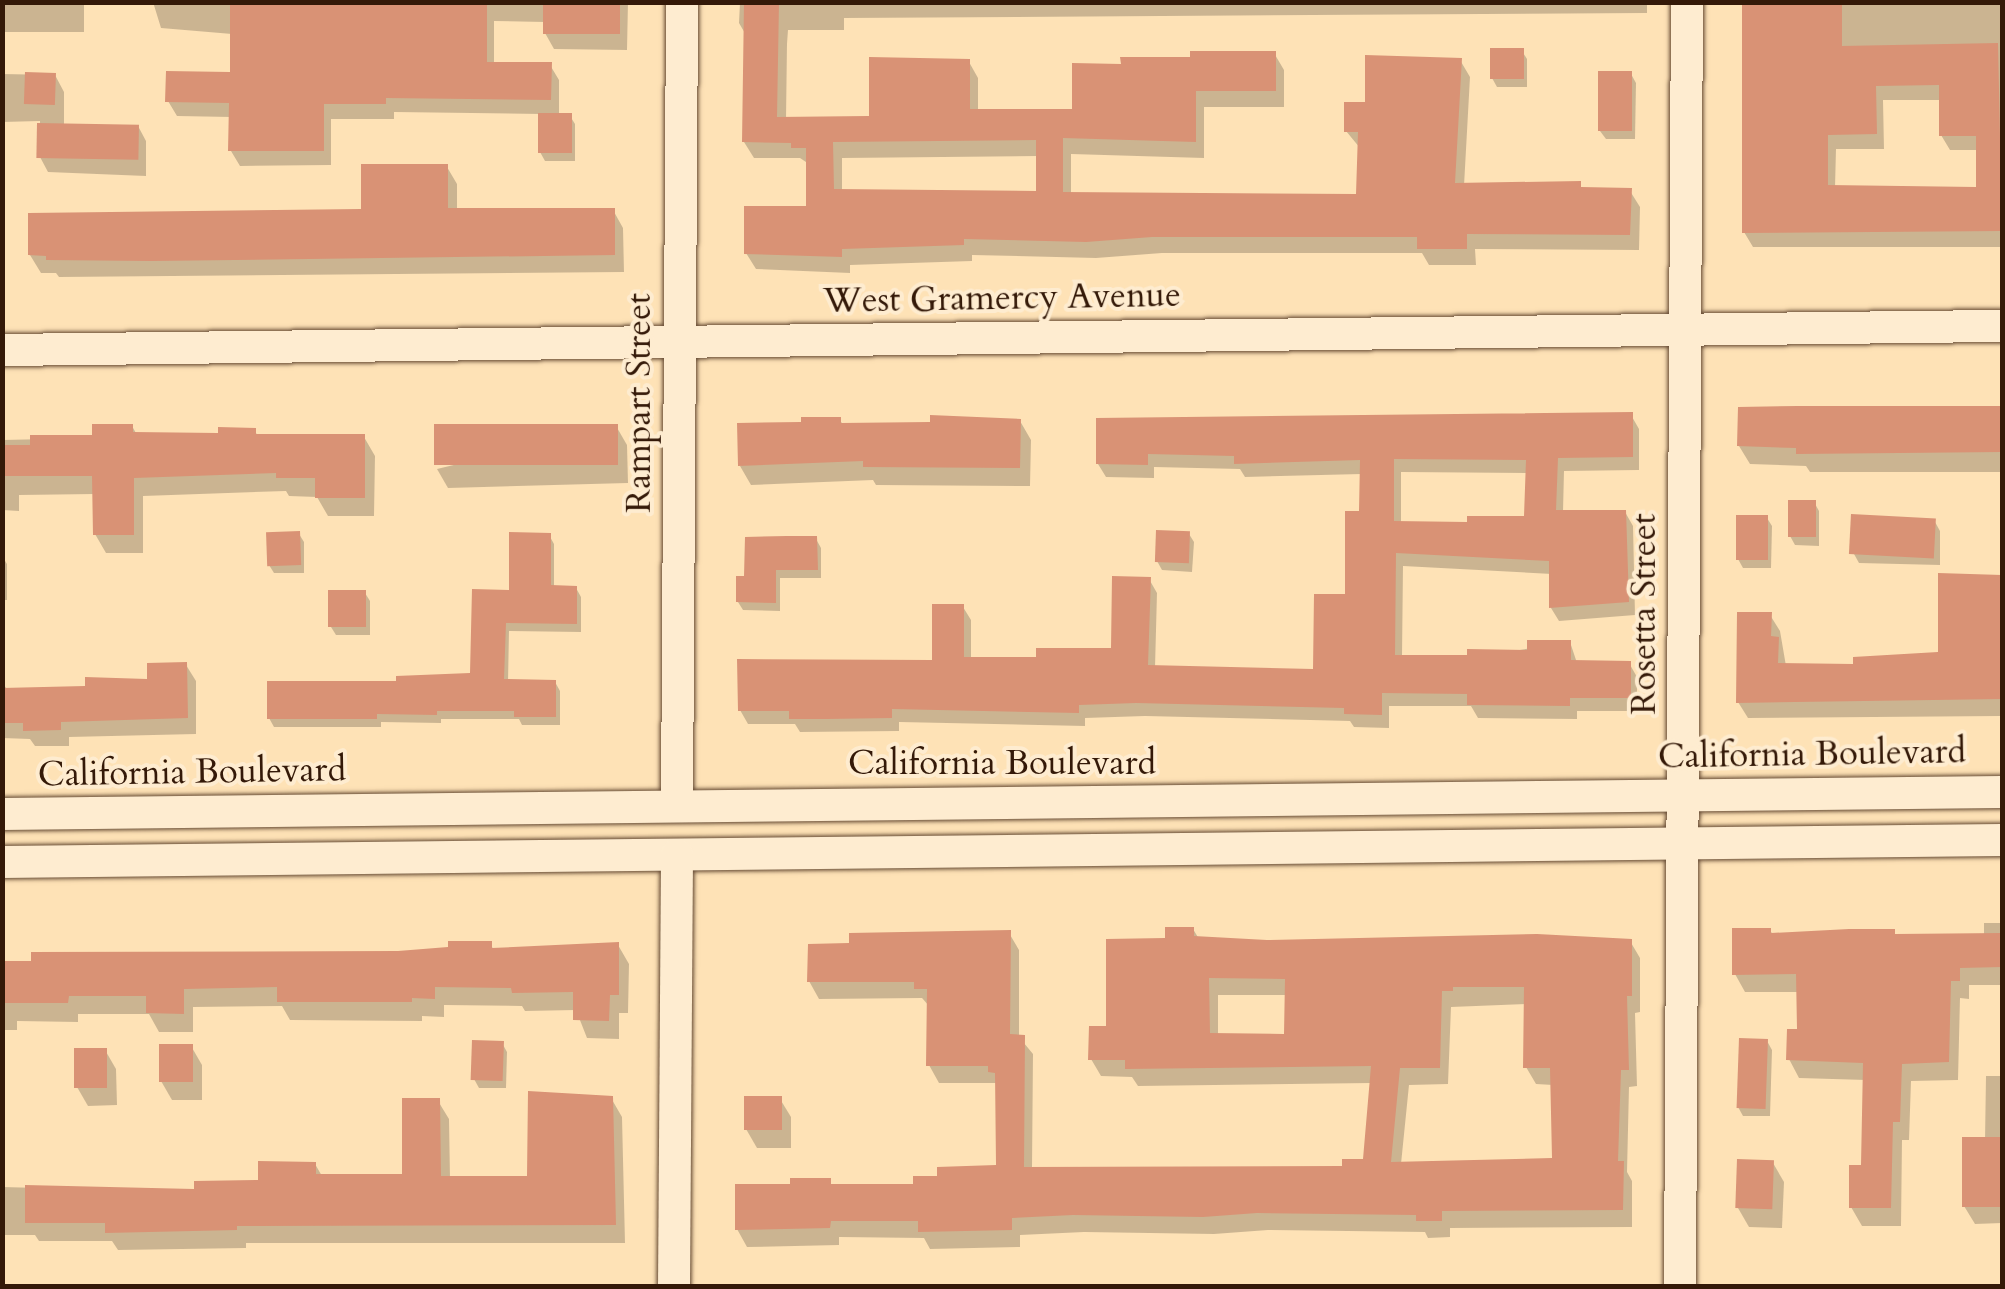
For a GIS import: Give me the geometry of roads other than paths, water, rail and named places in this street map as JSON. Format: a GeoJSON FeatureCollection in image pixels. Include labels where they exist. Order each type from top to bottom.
{"type":"FeatureCollection","features":[{"type":"Feature","properties":{"kind":"street","name":"Rampart Street"},"geometry":{"type":"LineString","coordinates":[[677,804],[682,2]]}},
{"type":"Feature","properties":{"kind":"street","name":"Rosetta Street"},"geometry":{"type":"LineString","coordinates":[[1680,1286],[1687,2]]}},
{"type":"Feature","properties":{"kind":"street","name":"West Gramercy Avenue"},"geometry":{"type":"LineString","coordinates":[[2,350],[2002,326]]}},
{"type":"Feature","properties":{"kind":"street","name":"California Boulevard"},"geometry":{"type":"LineString","coordinates":[[2,814],[2002,792]]}},
{"type":"Feature","properties":{"kind":"street"},"geometry":{"type":"LineString","coordinates":[[1182,802],[1183,848]]}},
{"type":"Feature","properties":{"kind":"street"},"geometry":{"type":"LineString","coordinates":[[677,804],[707,823],[707,837],[677,855]]}},
{"type":"Feature","properties":{"kind":"street"},"geometry":{"type":"LineString","coordinates":[[170,813],[172,861]]}},
{"type":"Feature","properties":{"kind":"street"},"geometry":{"type":"LineString","coordinates":[[2,862],[2002,840]]}},
{"type":"Feature","properties":{"kind":"street"},"geometry":{"type":"LineString","coordinates":[[674,1286],[677,855]]}}]}
